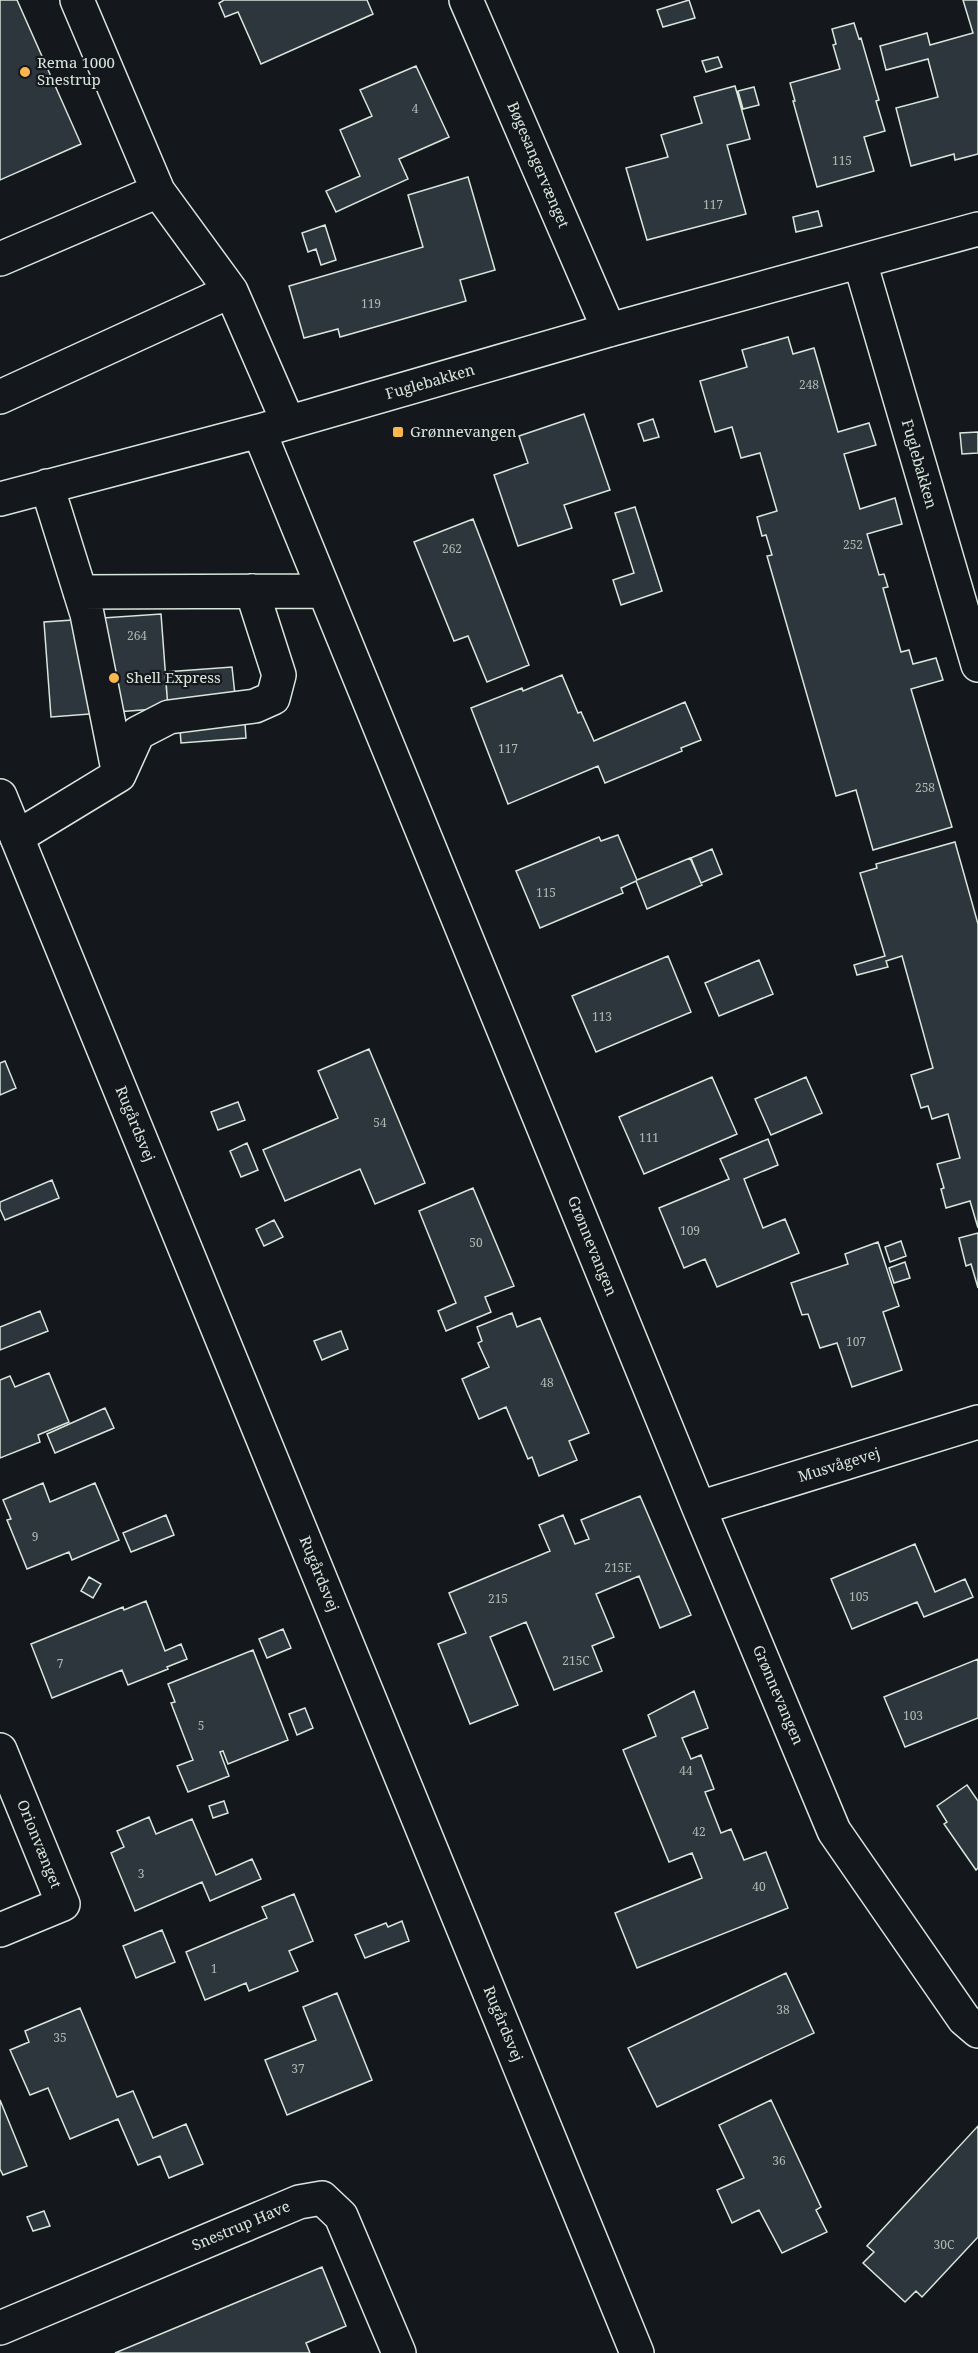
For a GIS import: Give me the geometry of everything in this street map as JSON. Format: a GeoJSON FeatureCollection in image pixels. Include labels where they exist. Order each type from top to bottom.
{"type":"FeatureCollection","features":[{"type":"Feature","properties":{"kind":"street","name":"Grønnevangen"},"geometry":{"type":"LineString","coordinates":[[77,0],[158,191],[231,291],[324,591],[699,1508],[834,1831],[964,2019],[978,2031]]}},
{"type":"Feature","properties":{"kind":"street","name":"Bøgesangervænget"},"geometry":{"type":"LineString","coordinates":[[466,0],[609,330]]}},
{"type":"Feature","properties":{"kind":"street"},"geometry":{"type":"LineString","coordinates":[[0,259],[158,191]]}},
{"type":"Feature","properties":{"kind":"street","name":"Fuglebakken"},"geometry":{"type":"LineString","coordinates":[[0,500],[274,427],[609,330],[978,229]]}},
{"type":"Feature","properties":{"kind":"street","name":"Fuglebakken"},"geometry":{"type":"LineString","coordinates":[[860,262],[978,665]]}},
{"type":"Feature","properties":{"kind":"street"},"geometry":{"type":"LineString","coordinates":[[0,398],[231,291]]}},
{"type":"Feature","properties":{"kind":"street"},"geometry":{"type":"LineString","coordinates":[[47,486],[87,614],[119,775]]}},
{"type":"Feature","properties":{"kind":"street"},"geometry":{"type":"LineString","coordinates":[[17,837],[119,775],[138,733],[169,717],[255,706],[273,698],[279,675],[252,591]]}},
{"type":"Feature","properties":{"kind":"street"},"geometry":{"type":"LineString","coordinates":[[80,592],[324,591]]}},
{"type":"Feature","properties":{"kind":"street","name":"Rugårdsvej"},"geometry":{"type":"LineString","coordinates":[[0,796],[637,2353]]}},
{"type":"Feature","properties":{"kind":"street","name":"Musvågevej"},"geometry":{"type":"LineString","coordinates":[[699,1508],[978,1422]]}},
{"type":"Feature","properties":{"kind":"street","name":"Orionvænget"},"geometry":{"type":"LineString","coordinates":[[0,1750],[63,1904],[0,1930]]}},
{"type":"Feature","properties":{"kind":"street","name":"Snestrup Have"},"geometry":{"type":"LineString","coordinates":[[0,2328],[299,2202],[322,2198],[341,2216],[399,2353]]}},
{"type":"Feature","properties":{"kind":"building","name":"Rema 1000 Snestrup"},"geometry":{"type":"Polygon","coordinates":[[[0,0],[17,0],[81,144],[0,180],[0,0]]]}},
{"type":"Feature","properties":{"kind":"building"},"geometry":{"type":"Polygon","coordinates":[[[224,0],[367,0],[373,14],[261,64],[238,12],[225,17],[219,3],[224,0]]]}},
{"type":"Feature","properties":{"kind":"building"},"geometry":{"type":"Polygon","coordinates":[[[689,0],[695,18],[663,27],[657,10],[689,0]]]}},
{"type":"Feature","properties":{"kind":"building"},"geometry":{"type":"Polygon","coordinates":[[[963,0],[978,0],[978,154],[955,160],[954,154],[911,166],[896,108],[938,97],[928,59],[886,70],[880,46],[927,33],[930,45],[973,33],[963,0]]]}},
{"type":"Feature","properties":{"kind":"building"},"geometry":{"type":"Polygon","coordinates":[[[854,23],[859,39],[861,38],[879,100],[876,101],[885,131],[864,137],[874,171],[817,187],[790,83],[840,69],[833,45],[836,44],[832,29],[854,23]]]}},
{"type":"Feature","properties":{"kind":"building"},"geometry":{"type":"Polygon","coordinates":[[[718,57],[722,67],[706,72],[702,61],[718,57]]]}},
{"type":"Feature","properties":{"kind":"building"},"geometry":{"type":"Polygon","coordinates":[[[416,66],[449,137],[399,159],[408,179],[336,212],[326,191],[360,176],[340,130],[372,116],[360,90],[416,66]]]}},
{"type":"Feature","properties":{"kind":"building"},"geometry":{"type":"Polygon","coordinates":[[[735,86],[750,139],[727,145],[746,214],[647,240],[626,168],[668,157],[661,135],[702,123],[694,97],[735,86]]]}},
{"type":"Feature","properties":{"kind":"building"},"geometry":{"type":"Polygon","coordinates":[[[754,87],[759,105],[743,109],[738,91],[754,87]]]}},
{"type":"Feature","properties":{"kind":"building"},"geometry":{"type":"Polygon","coordinates":[[[468,177],[495,270],[460,280],[466,301],[340,337],[338,329],[304,338],[289,286],[423,247],[408,195],[468,177]]]}},
{"type":"Feature","properties":{"kind":"building"},"geometry":{"type":"Polygon","coordinates":[[[818,211],[822,226],[796,232],[793,217],[818,211]]]}},
{"type":"Feature","properties":{"kind":"building"},"geometry":{"type":"Polygon","coordinates":[[[325,225],[336,260],[321,265],[316,249],[308,252],[302,233],[325,225]]]}},
{"type":"Feature","properties":{"kind":"building"},"geometry":{"type":"Polygon","coordinates":[[[788,337],[793,354],[814,348],[838,432],[869,423],[876,445],[844,454],[860,509],[895,498],[902,524],[867,534],[879,575],[884,574],[888,587],[883,588],[901,652],[909,650],[913,664],[936,658],[943,680],[911,689],[952,827],[873,850],[856,790],[836,796],[767,556],[772,555],[766,535],[762,536],[757,517],[777,511],[760,453],[741,458],[732,427],[715,432],[700,381],[747,367],[742,350],[788,337]]]}},
{"type":"Feature","properties":{"kind":"building"},"geometry":{"type":"Polygon","coordinates":[[[584,414],[610,490],[564,505],[572,528],[518,546],[494,475],[528,463],[519,436],[584,414]]]}},
{"type":"Feature","properties":{"kind":"building"},"geometry":{"type":"Polygon","coordinates":[[[653,419],[659,437],[644,441],[638,424],[653,419]]]}},
{"type":"Feature","properties":{"kind":"building"},"geometry":{"type":"Polygon","coordinates":[[[978,432],[978,453],[962,454],[960,433],[978,432]]]}},
{"type":"Feature","properties":{"kind":"building"},"geometry":{"type":"Polygon","coordinates":[[[635,507],[662,591],[621,605],[613,580],[634,573],[615,513],[635,507]]]}},
{"type":"Feature","properties":{"kind":"building"},"geometry":{"type":"Polygon","coordinates":[[[473,519],[529,665],[487,682],[468,636],[454,641],[414,542],[473,519]]]}},
{"type":"Feature","properties":{"kind":"building"},"geometry":{"type":"Polygon","coordinates":[[[161,614],[168,708],[51,717],[44,622],[161,614]]]}},
{"type":"Feature","properties":{"kind":"building"},"geometry":{"type":"Polygon","coordinates":[[[232,667],[235,695],[243,694],[246,738],[181,743],[180,729],[170,730],[165,672],[232,667]]]}},
{"type":"Feature","properties":{"kind":"building"},"geometry":{"type":"Polygon","coordinates":[[[562,675],[578,713],[581,712],[594,741],[685,702],[701,740],[681,748],[682,751],[605,783],[598,766],[508,804],[471,708],[562,675]]]}},
{"type":"Feature","properties":{"kind":"building"},"geometry":{"type":"Polygon","coordinates":[[[618,835],[637,880],[690,858],[702,885],[647,909],[636,881],[621,888],[623,893],[540,928],[516,871],[599,837],[601,841],[618,835]]]}},
{"type":"Feature","properties":{"kind":"building"},"geometry":{"type":"Polygon","coordinates":[[[955,842],[978,924],[978,1228],[970,1201],[946,1208],[941,1189],[944,1188],[937,1164],[960,1158],[948,1114],[932,1119],[928,1106],[921,1108],[911,1075],[933,1068],[902,956],[886,961],[888,967],[857,975],[854,965],[885,956],[860,873],[877,868],[876,864],[955,842]]]}},
{"type":"Feature","properties":{"kind":"building"},"geometry":{"type":"Polygon","coordinates":[[[712,849],[722,874],[701,883],[691,858],[712,849]]]}},
{"type":"Feature","properties":{"kind":"building"},"geometry":{"type":"Polygon","coordinates":[[[668,956],[691,1012],[596,1052],[572,996],[668,956]]]}},
{"type":"Feature","properties":{"kind":"building"},"geometry":{"type":"Polygon","coordinates":[[[759,960],[773,994],[719,1016],[705,983],[759,960]]]}},
{"type":"Feature","properties":{"kind":"building"},"geometry":{"type":"Polygon","coordinates":[[[369,1049],[425,1183],[375,1204],[360,1169],[285,1201],[263,1150],[338,1118],[318,1071],[369,1049]]]}},
{"type":"Feature","properties":{"kind":"building"},"geometry":{"type":"Polygon","coordinates":[[[5,1061],[16,1088],[0,1095],[0,1063],[5,1061]]]}},
{"type":"Feature","properties":{"kind":"building"},"geometry":{"type":"Polygon","coordinates":[[[712,1077],[737,1134],[644,1174],[619,1117],[712,1077]]]}},
{"type":"Feature","properties":{"kind":"building"},"geometry":{"type":"Polygon","coordinates":[[[806,1077],[822,1113],[771,1135],[755,1099],[806,1077]]]}},
{"type":"Feature","properties":{"kind":"building"},"geometry":{"type":"Polygon","coordinates":[[[238,1102],[245,1120],[218,1130],[211,1112],[238,1102]]]}},
{"type":"Feature","properties":{"kind":"building"},"geometry":{"type":"Polygon","coordinates":[[[768,1139],[778,1165],[744,1179],[763,1228],[785,1219],[799,1253],[717,1287],[705,1259],[684,1268],[659,1208],[729,1179],[720,1159],[768,1139]]]}},
{"type":"Feature","properties":{"kind":"building"},"geometry":{"type":"Polygon","coordinates":[[[247,1143],[258,1170],[241,1177],[230,1151],[247,1143]]]}},
{"type":"Feature","properties":{"kind":"building"},"geometry":{"type":"Polygon","coordinates":[[[52,1180],[59,1198],[5,1220],[0,1209],[0,1202],[52,1180]]]}},
{"type":"Feature","properties":{"kind":"building"},"geometry":{"type":"Polygon","coordinates":[[[473,1188],[514,1286],[485,1297],[491,1312],[446,1331],[438,1311],[456,1303],[419,1211],[473,1188]]]}},
{"type":"Feature","properties":{"kind":"building"},"geometry":{"type":"Polygon","coordinates":[[[274,1220],[283,1237],[264,1246],[256,1229],[274,1220]]]}},
{"type":"Feature","properties":{"kind":"building"},"geometry":{"type":"Polygon","coordinates":[[[978,1233],[978,1288],[971,1264],[966,1266],[959,1238],[978,1233]]]}},
{"type":"Feature","properties":{"kind":"building"},"geometry":{"type":"Polygon","coordinates":[[[901,1241],[906,1256],[890,1262],[885,1247],[901,1241]]]}},
{"type":"Feature","properties":{"kind":"building"},"geometry":{"type":"Polygon","coordinates":[[[878,1242],[899,1306],[883,1312],[902,1370],[852,1387],[837,1343],[820,1348],[808,1314],[802,1315],[791,1283],[848,1264],[845,1254],[878,1242]]]}},
{"type":"Feature","properties":{"kind":"building"},"geometry":{"type":"Polygon","coordinates":[[[905,1262],[910,1278],[894,1283],[889,1268],[905,1262]]]}},
{"type":"Feature","properties":{"kind":"building"},"geometry":{"type":"Polygon","coordinates":[[[40,1311],[48,1331],[0,1350],[0,1327],[40,1311]]]}},
{"type":"Feature","properties":{"kind":"building"},"geometry":{"type":"Polygon","coordinates":[[[512,1313],[517,1327],[540,1318],[589,1433],[569,1441],[577,1460],[539,1476],[532,1457],[528,1459],[506,1407],[479,1419],[462,1379],[489,1367],[478,1343],[482,1341],[477,1327],[512,1313]]]}},
{"type":"Feature","properties":{"kind":"building"},"geometry":{"type":"Polygon","coordinates":[[[341,1331],[348,1349],[322,1360],[314,1341],[341,1331]]]}},
{"type":"Feature","properties":{"kind":"building"},"geometry":{"type":"Polygon","coordinates":[[[49,1373],[69,1422],[38,1435],[40,1442],[0,1458],[0,1380],[10,1376],[15,1387],[49,1373]]]}},
{"type":"Feature","properties":{"kind":"building"},"geometry":{"type":"Polygon","coordinates":[[[105,1408],[114,1428],[55,1453],[47,1434],[105,1408]]]}},
{"type":"Feature","properties":{"kind":"building"},"geometry":{"type":"Polygon","coordinates":[[[43,1483],[50,1502],[95,1483],[119,1540],[72,1560],[69,1552],[27,1569],[7,1520],[11,1519],[3,1500],[43,1483]]]}},
{"type":"Feature","properties":{"kind":"building"},"geometry":{"type":"Polygon","coordinates":[[[640,1496],[691,1615],[660,1628],[639,1576],[596,1594],[614,1637],[592,1646],[602,1671],[554,1690],[526,1622],[490,1637],[518,1705],[470,1724],[438,1644],[466,1633],[449,1593],[550,1551],[539,1525],[563,1515],[575,1544],[589,1539],[581,1520],[640,1496]]]}},
{"type":"Feature","properties":{"kind":"building"},"geometry":{"type":"Polygon","coordinates":[[[166,1515],[174,1535],[131,1552],[123,1533],[166,1515]]]}},
{"type":"Feature","properties":{"kind":"building"},"geometry":{"type":"Polygon","coordinates":[[[915,1544],[935,1592],[965,1579],[973,1597],[924,1617],[917,1602],[852,1629],[831,1579],[915,1544]]]}},
{"type":"Feature","properties":{"kind":"building"},"geometry":{"type":"Polygon","coordinates":[[[89,1577],[101,1584],[93,1598],[81,1591],[89,1577]]]}},
{"type":"Feature","properties":{"kind":"building"},"geometry":{"type":"Polygon","coordinates":[[[146,1601],[165,1651],[181,1644],[187,1659],[128,1685],[122,1670],[52,1698],[31,1644],[123,1607],[124,1610],[146,1601]]]}},
{"type":"Feature","properties":{"kind":"building"},"geometry":{"type":"Polygon","coordinates":[[[283,1629],[291,1648],[267,1658],[259,1639],[283,1629]]]}},
{"type":"Feature","properties":{"kind":"building"},"geometry":{"type":"Polygon","coordinates":[[[253,1650],[288,1740],[228,1764],[223,1751],[220,1752],[229,1776],[188,1792],[177,1766],[193,1760],[171,1703],[175,1702],[168,1684],[253,1650]]]}},
{"type":"Feature","properties":{"kind":"building"},"geometry":{"type":"Polygon","coordinates":[[[978,1659],[978,1718],[905,1747],[884,1697],[978,1659]]]}},
{"type":"Feature","properties":{"kind":"building"},"geometry":{"type":"Polygon","coordinates":[[[694,1691],[708,1728],[682,1738],[691,1759],[701,1755],[714,1789],[705,1792],[721,1833],[731,1829],[744,1860],[766,1852],[788,1908],[637,1968],[615,1913],[702,1878],[692,1853],[669,1862],[623,1750],[656,1736],[648,1715],[694,1691]]]}},
{"type":"Feature","properties":{"kind":"building"},"geometry":{"type":"Polygon","coordinates":[[[305,1708],[313,1728],[297,1735],[289,1714],[305,1708]]]}},
{"type":"Feature","properties":{"kind":"building"},"geometry":{"type":"Polygon","coordinates":[[[967,1785],[978,1801],[978,1868],[976,1870],[944,1824],[947,1822],[937,1806],[967,1785]]]}},
{"type":"Feature","properties":{"kind":"building"},"geometry":{"type":"Polygon","coordinates":[[[224,1801],[228,1813],[213,1818],[209,1806],[224,1801]]]}},
{"type":"Feature","properties":{"kind":"building"},"geometry":{"type":"Polygon","coordinates":[[[149,1817],[156,1834],[192,1819],[216,1875],[252,1859],[261,1879],[210,1901],[202,1882],[135,1911],[111,1853],[124,1847],[117,1831],[149,1817]]]}},
{"type":"Feature","properties":{"kind":"building"},"geometry":{"type":"Polygon","coordinates":[[[294,1894],[313,1941],[289,1951],[298,1971],[249,1991],[246,1983],[205,2000],[186,1952],[267,1918],[262,1907],[294,1894]]]}},
{"type":"Feature","properties":{"kind":"building"},"geometry":{"type":"Polygon","coordinates":[[[402,1921],[409,1941],[365,1958],[355,1935],[386,1923],[388,1927],[402,1921]]]}},
{"type":"Feature","properties":{"kind":"building"},"geometry":{"type":"Polygon","coordinates":[[[162,1930],[175,1962],[136,1978],[123,1946],[162,1930]]]}},
{"type":"Feature","properties":{"kind":"building"},"geometry":{"type":"Polygon","coordinates":[[[786,1973],[814,2033],[657,2107],[628,2048],[786,1973]]]}},
{"type":"Feature","properties":{"kind":"building"},"geometry":{"type":"Polygon","coordinates":[[[337,1993],[372,2080],[287,2115],[265,2060],[316,2040],[303,2007],[337,1993]]]}},
{"type":"Feature","properties":{"kind":"building"},"geometry":{"type":"Polygon","coordinates":[[[80,2008],[117,2097],[133,2091],[153,2138],[186,2124],[203,2164],[169,2178],[160,2156],[138,2165],[118,2119],[70,2139],[48,2088],[30,2095],[10,2050],[29,2042],[25,2031],[80,2008]]]}},
{"type":"Feature","properties":{"kind":"building"},"geometry":{"type":"Polygon","coordinates":[[[0,2100],[27,2166],[3,2175],[0,2169],[0,2100]]]}},
{"type":"Feature","properties":{"kind":"building"},"geometry":{"type":"Polygon","coordinates":[[[771,2100],[821,2207],[816,2210],[827,2232],[782,2253],[759,2210],[732,2223],[717,2190],[744,2178],[719,2125],[771,2100]]]}},
{"type":"Feature","properties":{"kind":"building"},"geometry":{"type":"Polygon","coordinates":[[[978,2126],[978,2237],[922,2297],[916,2291],[905,2302],[863,2263],[874,2252],[867,2246],[978,2126]]]}},
{"type":"Feature","properties":{"kind":"building"},"geometry":{"type":"Polygon","coordinates":[[[44,2211],[50,2226],[33,2231],[27,2217],[44,2211]]]}},
{"type":"Feature","properties":{"kind":"building"},"geometry":{"type":"Polygon","coordinates":[[[322,2267],[346,2326],[306,2343],[310,2353],[115,2353],[322,2267]]]}},
{"type":"Feature","properties":{"kind":"place","name":"Rema 1000 Snestrup"},"geometry":{"type":"Point","coordinates":[25,72]}},
{"type":"Feature","properties":{"kind":"place","name":"Grønnevangen"},"geometry":{"type":"Point","coordinates":[398,432]}},
{"type":"Feature","properties":{"kind":"place","name":"Shell Express"},"geometry":{"type":"Point","coordinates":[114,678]}}]}
